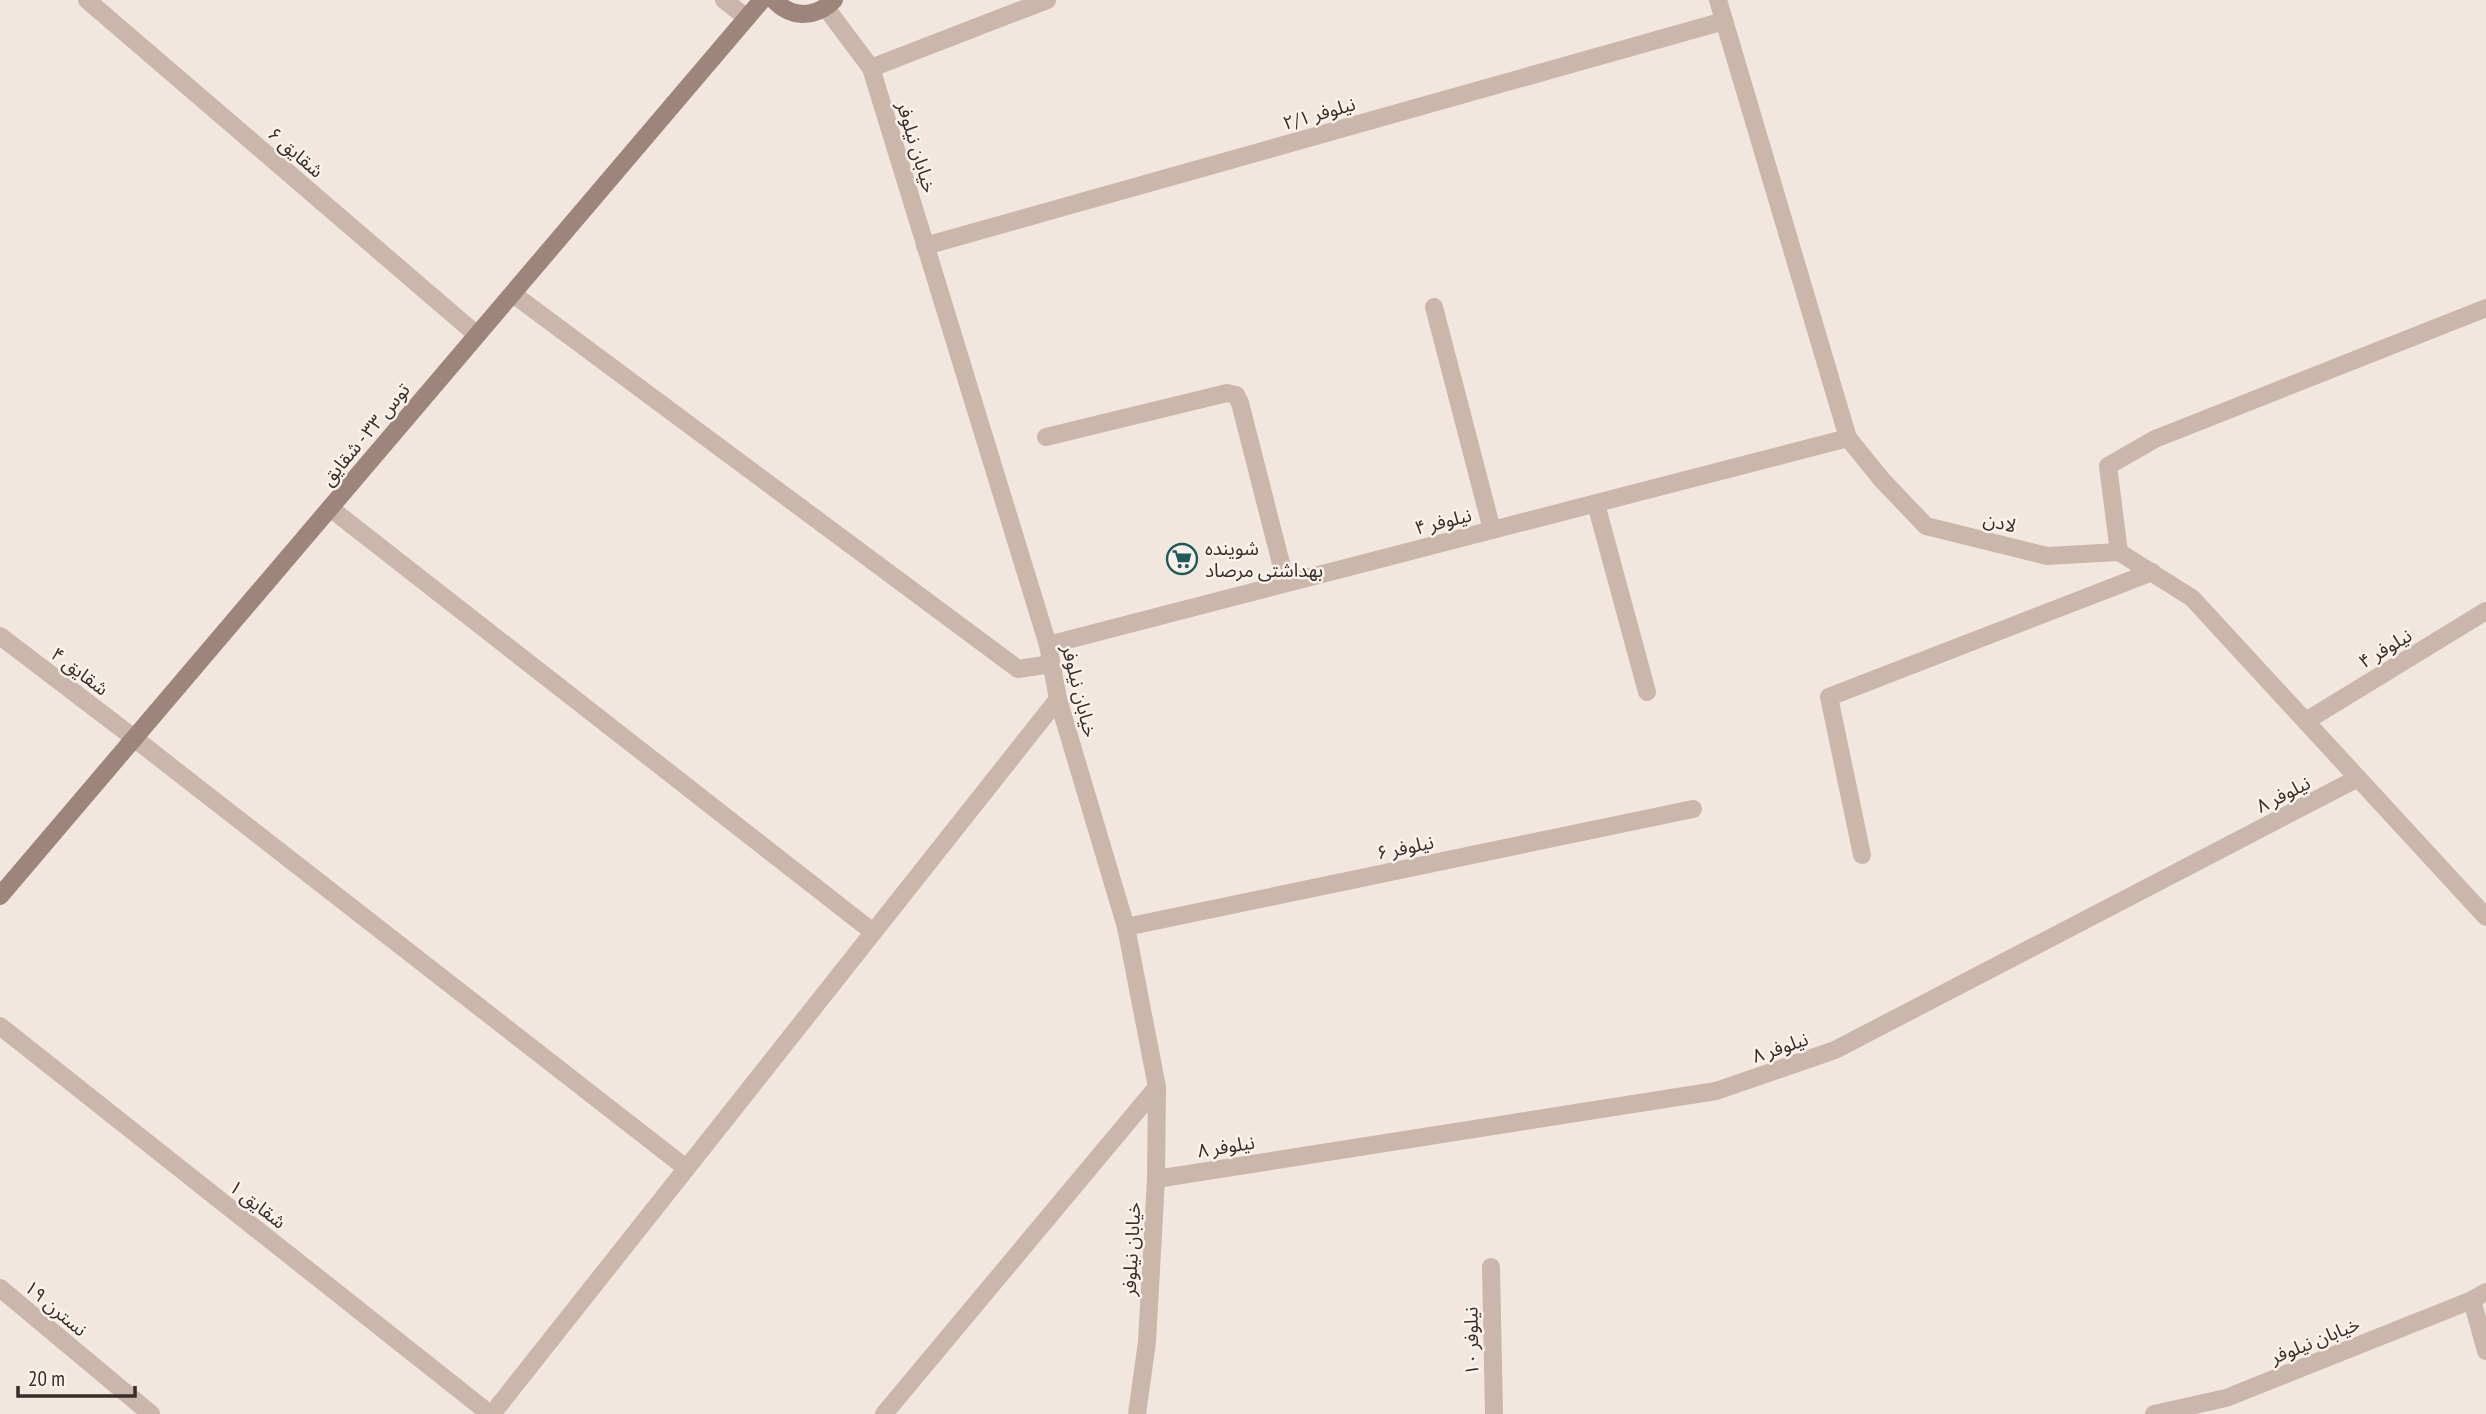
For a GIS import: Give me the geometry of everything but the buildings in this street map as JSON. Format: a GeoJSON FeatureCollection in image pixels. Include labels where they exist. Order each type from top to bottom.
{"type":"FeatureCollection","features":[{"type":"Feature","properties":{"kind":"street","name":"شقایق ۶"},"geometry":{"type":"LineString","coordinates":[[88,0],[477,335]]}},
{"type":"Feature","properties":{"kind":"street"},"geometry":{"type":"LineString","coordinates":[[724,0],[747,18]]}},
{"type":"Feature","properties":{"kind":"street","name":"توس ۳۳ - شقایق"},"geometry":{"type":"LineString","coordinates":[[0,896],[762,0]]}},
{"type":"Feature","properties":{"kind":"street"},"geometry":{"type":"LineString","coordinates":[[774,0],[783,9],[793,13],[815,13],[830,4]]}},
{"type":"Feature","properties":{"kind":"street"},"geometry":{"type":"LineString","coordinates":[[871,68],[1047,0]]}},
{"type":"Feature","properties":{"kind":"street","name":"لادن"},"geometry":{"type":"LineString","coordinates":[[1718,0],[1848,438],[1882,480],[1926,526],[2047,555],[2119,552]]}},
{"type":"Feature","properties":{"kind":"street","name":"خیابان نیلوفر"},"geometry":{"type":"LineString","coordinates":[[830,4],[871,68],[1048,645],[1058,699],[1126,927],[1157,1087],[1156,1179],[1147,1342],[1137,1414]]}},
{"type":"Feature","properties":{"kind":"street","name":"نیلوفر ۲/۱"},"geometry":{"type":"LineString","coordinates":[[925,246],[1724,21]]}},
{"type":"Feature","properties":{"kind":"street"},"geometry":{"type":"LineString","coordinates":[[513,294],[1017,669],[1051,664]]}},
{"type":"Feature","properties":{"kind":"street"},"geometry":{"type":"LineString","coordinates":[[1434,307],[1492,530]]}},
{"type":"Feature","properties":{"kind":"street"},"geometry":{"type":"LineString","coordinates":[[2486,308],[2155,439],[2108,466],[2119,552],[2192,598],[2486,917]]}},
{"type":"Feature","properties":{"kind":"street"},"geometry":{"type":"LineString","coordinates":[[1046,437],[1227,393],[1236,395],[1286,583]]}},
{"type":"Feature","properties":{"kind":"street","name":"نیلوفر ۴"},"geometry":{"type":"LineString","coordinates":[[1048,645],[1848,438]]}},
{"type":"Feature","properties":{"kind":"street"},"geometry":{"type":"LineString","coordinates":[[1596,504],[1647,692]]}},
{"type":"Feature","properties":{"kind":"street"},"geometry":{"type":"LineString","coordinates":[[330,508],[873,932]]}},
{"type":"Feature","properties":{"kind":"street"},"geometry":{"type":"LineString","coordinates":[[1862,855],[1829,697],[2152,572]]}},
{"type":"Feature","properties":{"kind":"street","name":"نیلوفر ۴"},"geometry":{"type":"LineString","coordinates":[[2306,721],[2486,611]]}},
{"type":"Feature","properties":{"kind":"street","name":"شقایق ۴"},"geometry":{"type":"LineString","coordinates":[[0,636],[687,1168]]}},
{"type":"Feature","properties":{"kind":"street"},"geometry":{"type":"LineString","coordinates":[[491,1414],[1058,699]]}},
{"type":"Feature","properties":{"kind":"street","name":"نیلوفر ۸"},"geometry":{"type":"LineString","coordinates":[[1156,1179],[1716,1091],[1835,1050],[2358,778]]}},
{"type":"Feature","properties":{"kind":"street","name":"نیلوفر ۶"},"geometry":{"type":"LineString","coordinates":[[1126,927],[1693,809]]}},
{"type":"Feature","properties":{"kind":"street","name":"شقایق ۱"},"geometry":{"type":"LineString","coordinates":[[0,1026],[491,1414]]}},
{"type":"Feature","properties":{"kind":"street"},"geometry":{"type":"LineString","coordinates":[[884,1414],[1157,1087]]}},
{"type":"Feature","properties":{"kind":"street","name":"نیلوفر ۱۰"},"geometry":{"type":"LineString","coordinates":[[1490,1267],[1494,1414]]}},
{"type":"Feature","properties":{"kind":"street","name":"نسترن ۱۹"},"geometry":{"type":"LineString","coordinates":[[0,1288],[150,1414]]}},
{"type":"Feature","properties":{"kind":"street"},"geometry":{"type":"LineString","coordinates":[[2479,1296],[2486,1351]]}},
{"type":"Feature","properties":{"kind":"street","name":"خیابان نیلوفر"},"geometry":{"type":"LineString","coordinates":[[2154,1414],[2229,1406],[2479,1296]]}},
{"type":"Feature","properties":{"kind":"place","name":"شوینده بهداشتی مرصاد"},"geometry":{"type":"Point","coordinates":[1182,559]}}]}
